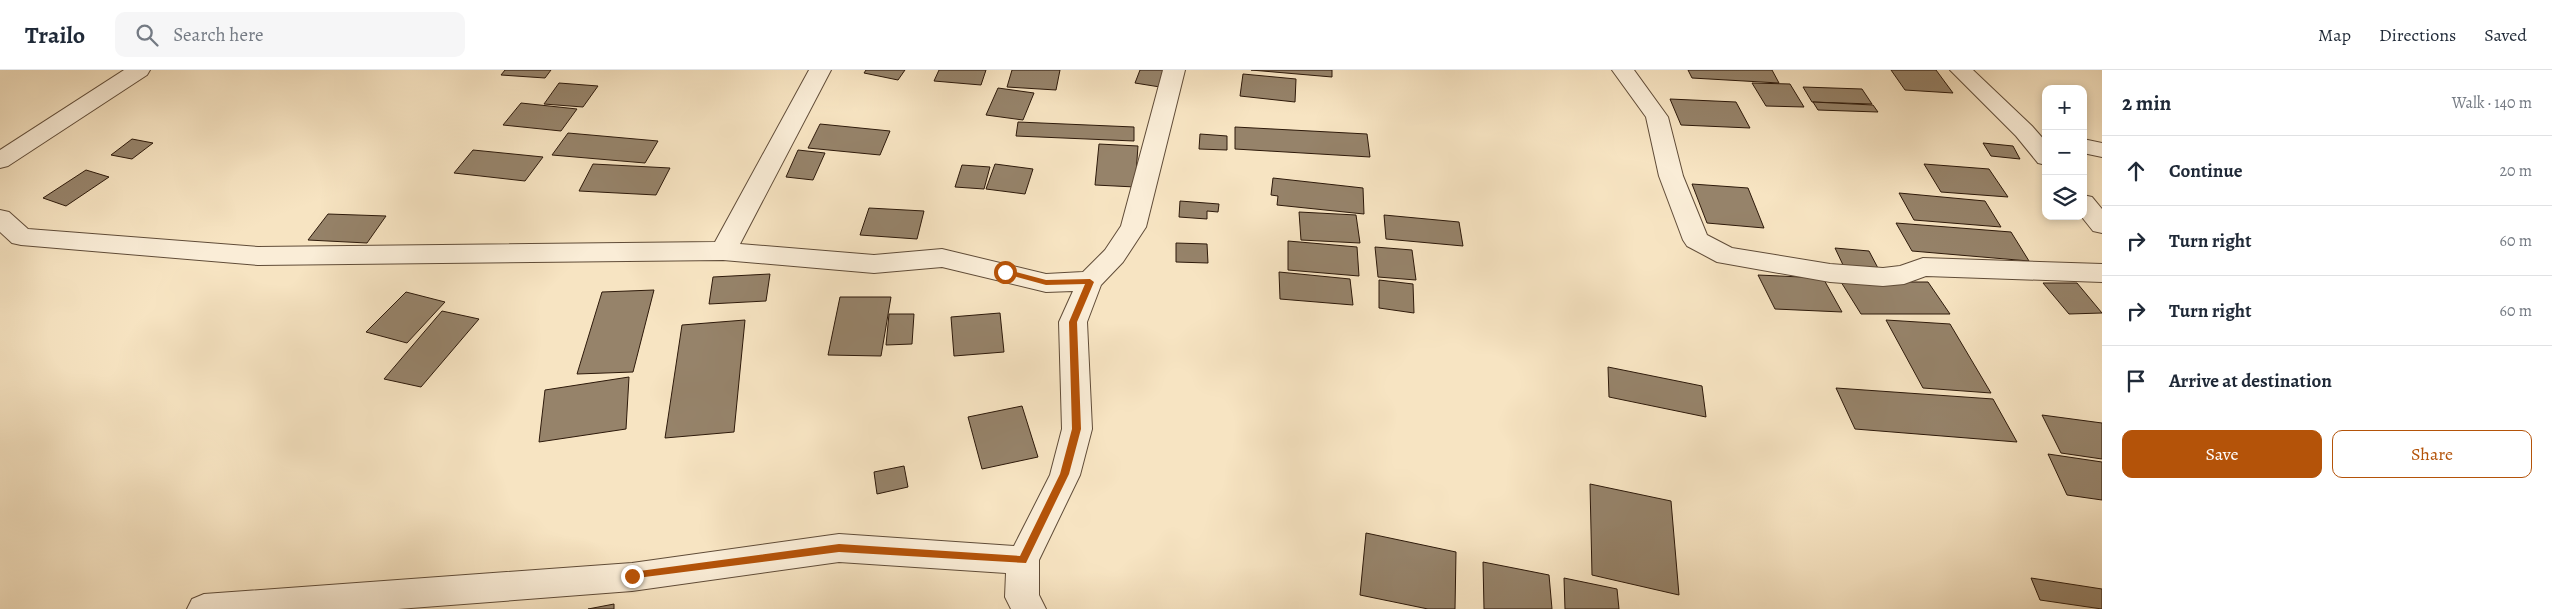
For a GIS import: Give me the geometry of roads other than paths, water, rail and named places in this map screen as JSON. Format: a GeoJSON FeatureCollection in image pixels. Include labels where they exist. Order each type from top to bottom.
{"type":"FeatureCollection","features":[{"type":"Feature","properties":{"kind":"street"},"geometry":{"type":"LineString","coordinates":[[0,161],[139,70]]}},
{"type":"Feature","properties":{"kind":"street"},"geometry":{"type":"LineString","coordinates":[[723,251],[820,70]]}},
{"type":"Feature","properties":{"kind":"street"},"geometry":{"type":"LineString","coordinates":[[1029,609],[1022,597],[1023,560],[1065,474],[1077,429],[1073,322],[1090,282],[1114,256],[1133,227],[1174,70]]}},
{"type":"Feature","properties":{"kind":"street"},"geometry":{"type":"LineString","coordinates":[[1623,70],[1657,118],[1671,176],[1696,240],[1726,256],[1830,273],[1883,277],[1904,275],[1923,267],[2102,273]]}},
{"type":"Feature","properties":{"kind":"street"},"geometry":{"type":"LineString","coordinates":[[1961,70],[2024,131],[2042,153]]}},
{"type":"Feature","properties":{"kind":"street"},"geometry":{"type":"LineString","coordinates":[[2024,131],[2042,135]]}},
{"type":"Feature","properties":{"kind":"street"},"geometry":{"type":"LineString","coordinates":[[2087,147],[2102,150]]}},
{"type":"Feature","properties":{"kind":"street"},"geometry":{"type":"LineString","coordinates":[[2087,208],[2102,225]]}},
{"type":"Feature","properties":{"kind":"street"},"geometry":{"type":"LineString","coordinates":[[0,218],[21,237],[258,256],[723,251],[874,264],[942,258],[1046,283],[1090,282]]}},
{"type":"Feature","properties":{"kind":"street"},"geometry":{"type":"LineString","coordinates":[[204,609],[632,576],[839,548],[1023,560]]}}]}
